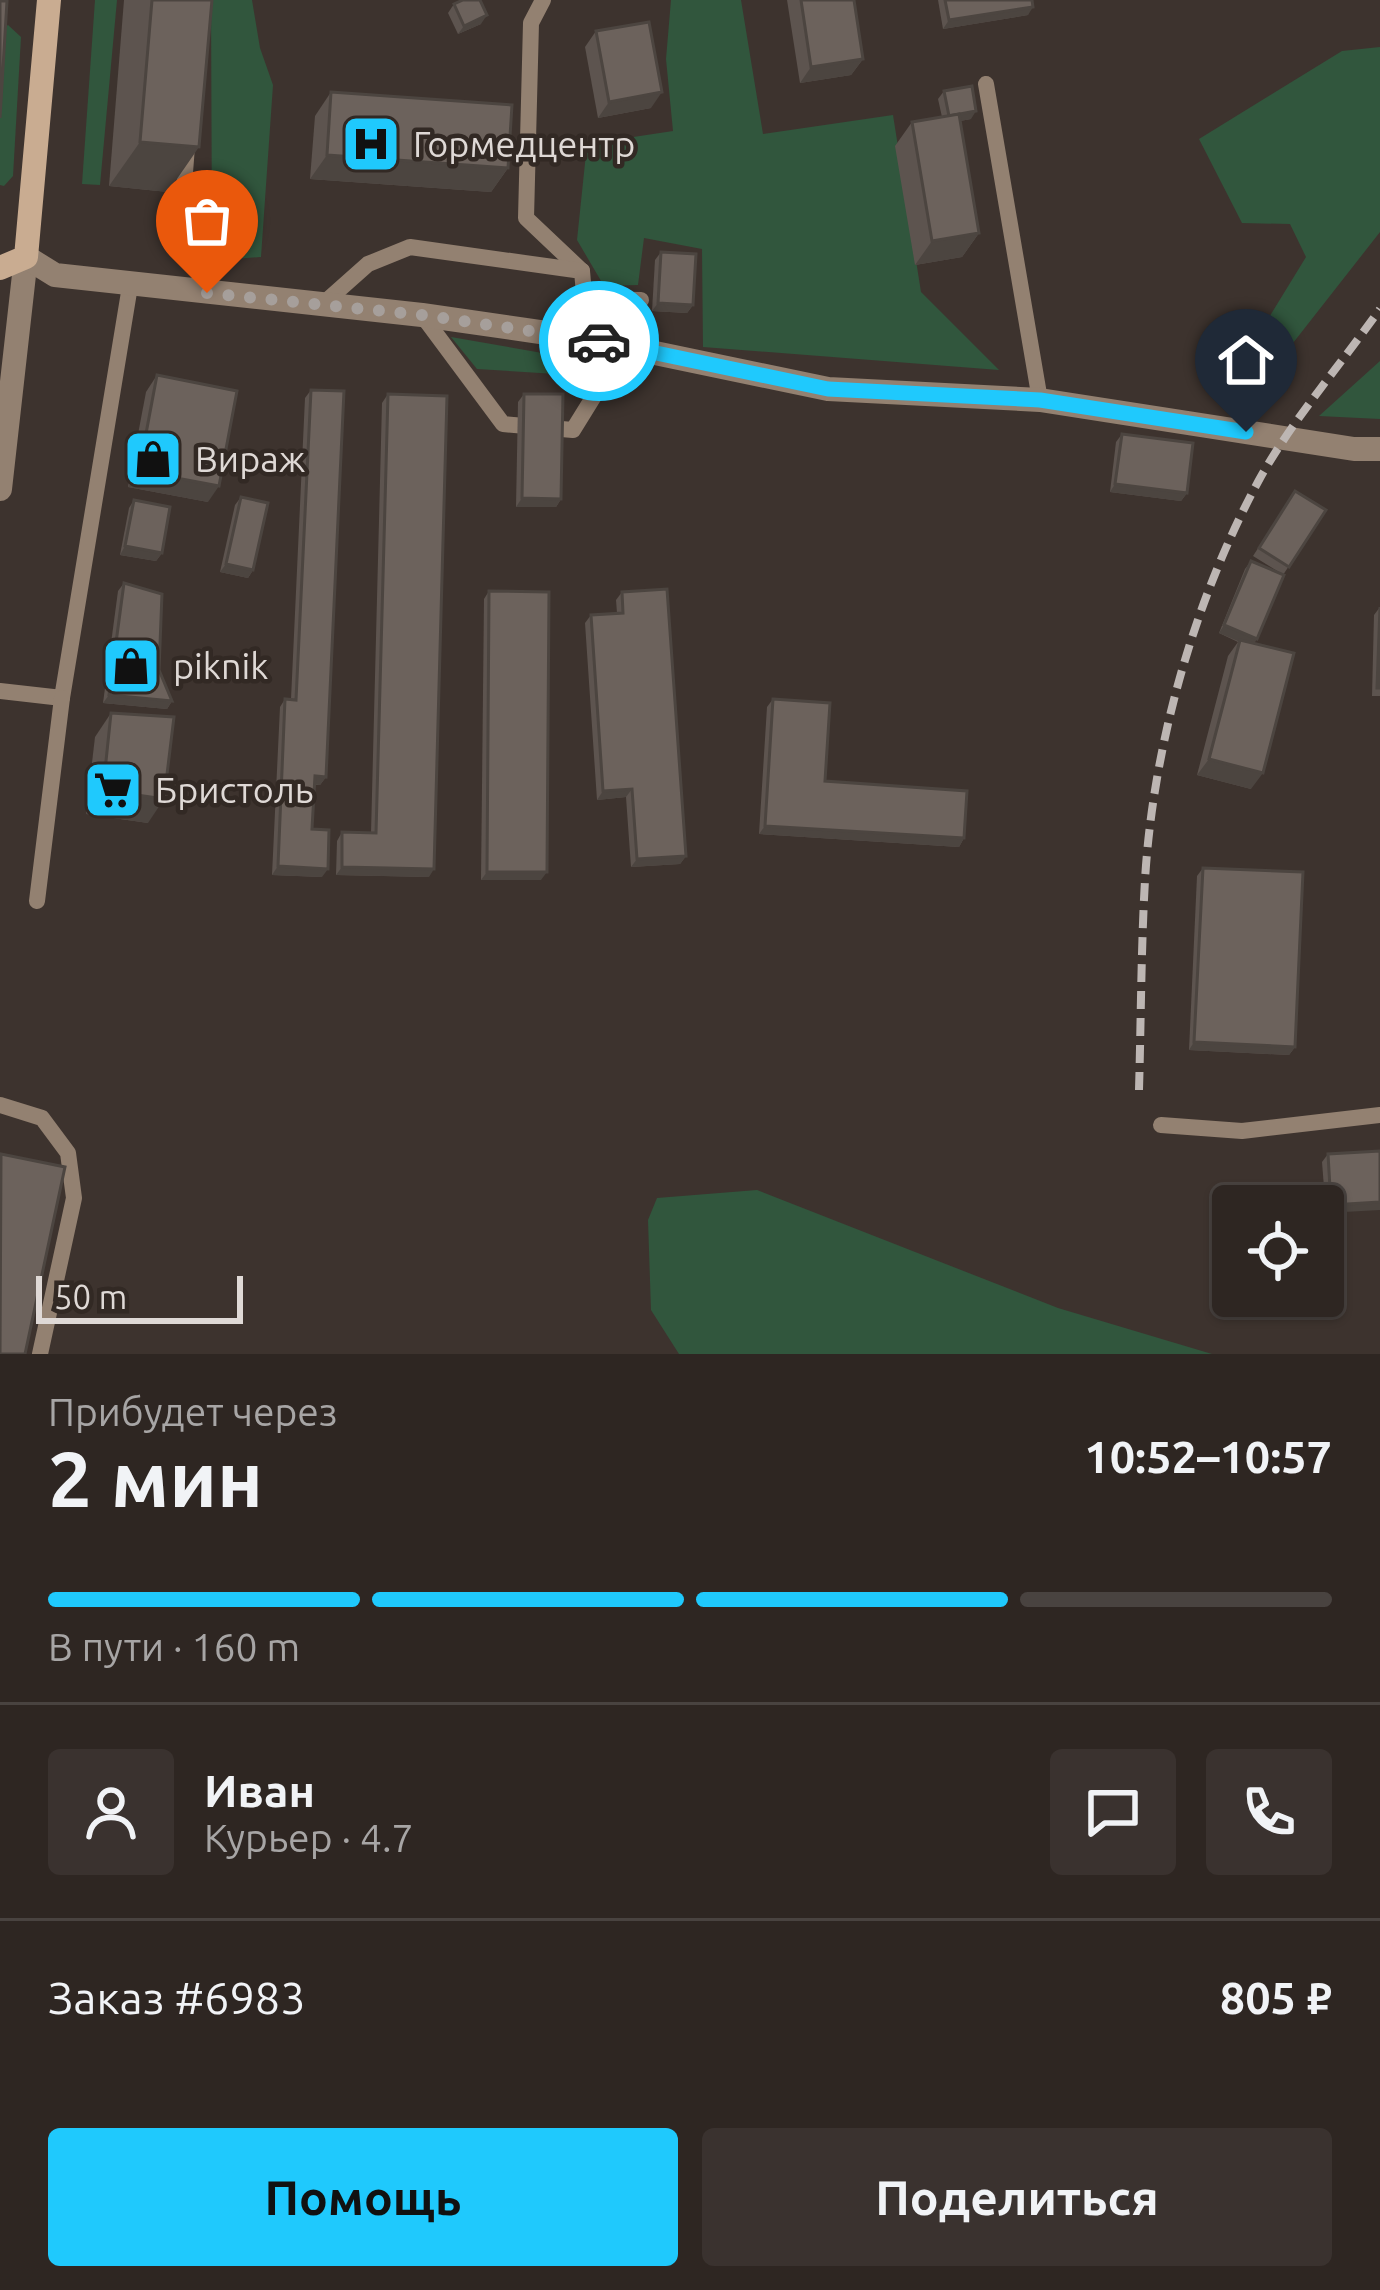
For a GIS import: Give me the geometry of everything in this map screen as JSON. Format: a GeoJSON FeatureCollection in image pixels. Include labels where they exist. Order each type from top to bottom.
{"type":"FeatureCollection","features":[{"type":"Feature","properties":{"kind":"main road"},"geometry":{"type":"LineString","coordinates":[[0,268],[26,257],[49,0]]}},
{"type":"Feature","properties":{"kind":"street"},"geometry":{"type":"LineString","coordinates":[[0,489],[26,257],[55,275],[422,315],[588,339],[828,389],[1040,400],[1354,449],[1380,449]]}},
{"type":"Feature","properties":{"kind":"lane"},"geometry":{"type":"LineString","coordinates":[[543,0],[531,22],[526,218],[582,272],[588,339]]}},
{"type":"Feature","properties":{"kind":"lane"},"geometry":{"type":"LineString","coordinates":[[986,84],[1040,400]]}},
{"type":"Feature","properties":{"kind":"lane"},"geometry":{"type":"LineString","coordinates":[[179,253],[188,138]]}},
{"type":"Feature","properties":{"kind":"lane"},"geometry":{"type":"LineString","coordinates":[[323,304],[368,264],[410,247],[582,272]]}},
{"type":"Feature","properties":{"kind":"lane"},"geometry":{"type":"LineString","coordinates":[[37,901],[62,698],[130,286]]}},
{"type":"Feature","properties":{"kind":"lane"},"geometry":{"type":"LineString","coordinates":[[584,299],[641,300]]}},
{"type":"Feature","properties":{"kind":"lane"},"geometry":{"type":"LineString","coordinates":[[422,315],[503,424],[573,430],[625,346]]}},
{"type":"Feature","properties":{"kind":"lane"},"geometry":{"type":"LineString","coordinates":[[0,691],[62,698]]}},
{"type":"Feature","properties":{"kind":"lane"},"geometry":{"type":"LineString","coordinates":[[0,1105],[42,1118],[68,1154],[74,1198],[40,1354]]}},
{"type":"Feature","properties":{"kind":"lane"},"geometry":{"type":"LineString","coordinates":[[1161,1125],[1242,1131],[1380,1115]]}},
{"type":"Feature","properties":{"kind":"green space"},"geometry":{"type":"Polygon","coordinates":[[[95,0],[117,0],[100,185],[82,184],[95,0]]]}},
{"type":"Feature","properties":{"kind":"green space"},"geometry":{"type":"Polygon","coordinates":[[[211,0],[252,0],[260,48],[273,85],[261,257],[234,259],[212,247],[211,0]]]}},
{"type":"Feature","properties":{"kind":"green space"},"geometry":{"type":"Polygon","coordinates":[[[671,0],[741,0],[763,134],[893,115],[921,292],[999,370],[703,347],[702,249],[644,238],[638,285],[604,286],[577,240],[587,144],[673,131],[666,59],[671,0]]]}},
{"type":"Feature","properties":{"kind":"green space"},"geometry":{"type":"Polygon","coordinates":[[[8,25],[21,37],[13,176],[4,186],[0,185],[0,30],[8,25]]]}},
{"type":"Feature","properties":{"kind":"green space"},"geometry":{"type":"Polygon","coordinates":[[[1380,47],[1380,232],[1275,366],[1249,350],[1306,257],[1290,224],[1242,223],[1199,139],[1342,51],[1380,47]]]}},
{"type":"Feature","properties":{"kind":"green space"},"geometry":{"type":"Polygon","coordinates":[[[451,337],[588,361],[572,375],[477,369],[451,337]]]}},
{"type":"Feature","properties":{"kind":"green space"},"geometry":{"type":"Polygon","coordinates":[[[1380,361],[1380,419],[1319,416],[1380,361]]]}},
{"type":"Feature","properties":{"kind":"green space"},"geometry":{"type":"Polygon","coordinates":[[[757,1190],[1058,1308],[1212,1354],[679,1354],[651,1310],[648,1220],[657,1198],[757,1190]]]}},
{"type":"Feature","properties":{"kind":"building"},"geometry":{"type":"Polygon","coordinates":[[[152,0],[212,0],[199,147],[140,142],[152,0]]]}},
{"type":"Feature","properties":{"kind":"building"},"geometry":{"type":"Polygon","coordinates":[[[480,0],[487,15],[464,26],[454,4],[480,0]]]}},
{"type":"Feature","properties":{"kind":"building"},"geometry":{"type":"Polygon","coordinates":[[[801,0],[854,0],[863,59],[811,67],[801,0]]]}},
{"type":"Feature","properties":{"kind":"building"},"geometry":{"type":"Polygon","coordinates":[[[945,0],[1032,0],[1033,7],[949,20],[945,0]]]}},
{"type":"Feature","properties":{"kind":"building"},"geometry":{"type":"Polygon","coordinates":[[[0,1],[7,1],[0,118],[0,1]]]}},
{"type":"Feature","properties":{"kind":"building"},"geometry":{"type":"Polygon","coordinates":[[[649,22],[662,92],[609,102],[596,31],[649,22]]]}},
{"type":"Feature","properties":{"kind":"building"},"geometry":{"type":"Polygon","coordinates":[[[972,86],[976,111],[949,116],[944,91],[972,86]]]}},
{"type":"Feature","properties":{"kind":"building"},"geometry":{"type":"Polygon","coordinates":[[[331,92],[512,105],[508,168],[327,155],[331,92]]]}},
{"type":"Feature","properties":{"kind":"building"},"geometry":{"type":"Polygon","coordinates":[[[959,114],[979,233],[932,241],[912,122],[959,114]]]}},
{"type":"Feature","properties":{"kind":"building"},"geometry":{"type":"Polygon","coordinates":[[[661,252],[696,254],[693,305],[658,303],[661,252]]]}},
{"type":"Feature","properties":{"kind":"building"},"geometry":{"type":"Polygon","coordinates":[[[157,375],[237,391],[219,486],[139,471],[157,375]]]}},
{"type":"Feature","properties":{"kind":"building"},"geometry":{"type":"Polygon","coordinates":[[[311,390],[344,391],[326,777],[315,776],[312,829],[329,830],[328,869],[278,866],[285,699],[296,700],[311,390]]]}},
{"type":"Feature","properties":{"kind":"building"},"geometry":{"type":"Polygon","coordinates":[[[388,394],[447,396],[434,869],[342,867],[342,832],[376,833],[388,394]]]}},
{"type":"Feature","properties":{"kind":"building"},"geometry":{"type":"Polygon","coordinates":[[[524,394],[563,394],[561,499],[522,498],[524,394]]]}},
{"type":"Feature","properties":{"kind":"building"},"geometry":{"type":"Polygon","coordinates":[[[1122,434],[1193,443],[1187,493],[1115,484],[1122,434]]]}},
{"type":"Feature","properties":{"kind":"building"},"geometry":{"type":"Polygon","coordinates":[[[1295,491],[1326,510],[1289,567],[1259,548],[1295,491]]]}},
{"type":"Feature","properties":{"kind":"building"},"geometry":{"type":"Polygon","coordinates":[[[241,497],[268,503],[253,570],[226,564],[241,497]]]}},
{"type":"Feature","properties":{"kind":"building"},"geometry":{"type":"Polygon","coordinates":[[[134,500],[170,507],[162,553],[125,546],[134,500]]]}},
{"type":"Feature","properties":{"kind":"building"},"geometry":{"type":"Polygon","coordinates":[[[1251,561],[1284,575],[1257,639],[1224,625],[1251,561]]]}},
{"type":"Feature","properties":{"kind":"building"},"geometry":{"type":"Polygon","coordinates":[[[124,583],[162,594],[159,670],[172,701],[109,695],[124,583]]]}},
{"type":"Feature","properties":{"kind":"building"},"geometry":{"type":"Polygon","coordinates":[[[667,589],[686,856],[637,859],[632,789],[603,791],[591,615],[623,613],[622,592],[667,589]]]}},
{"type":"Feature","properties":{"kind":"building"},"geometry":{"type":"Polygon","coordinates":[[[489,591],[549,592],[547,872],[487,872],[489,591]]]}},
{"type":"Feature","properties":{"kind":"building"},"geometry":{"type":"Polygon","coordinates":[[[1380,607],[1380,688],[1377,688],[1380,607]]]}},
{"type":"Feature","properties":{"kind":"building"},"geometry":{"type":"Polygon","coordinates":[[[1240,640],[1294,653],[1263,773],[1209,759],[1240,640]]]}},
{"type":"Feature","properties":{"kind":"building"},"geometry":{"type":"Polygon","coordinates":[[[773,699],[830,703],[825,781],[967,791],[964,838],[765,826],[773,699]]]}},
{"type":"Feature","properties":{"kind":"building"},"geometry":{"type":"Polygon","coordinates":[[[111,713],[174,717],[164,799],[103,790],[111,713]]]}},
{"type":"Feature","properties":{"kind":"building"},"geometry":{"type":"Polygon","coordinates":[[[1203,868],[1303,872],[1295,1047],[1194,1042],[1203,868]]]}},
{"type":"Feature","properties":{"kind":"building"},"geometry":{"type":"Polygon","coordinates":[[[1380,1151],[1380,1202],[1344,1204],[1344,1185],[1330,1185],[1328,1154],[1380,1151]]]}},
{"type":"Feature","properties":{"kind":"building"},"geometry":{"type":"Polygon","coordinates":[[[1,1154],[65,1167],[25,1354],[0,1354],[1,1154]]]}},
{"type":"Feature","properties":{"kind":"railway"},"geometry":{"type":"LineString","coordinates":[[1139,1090],[1150,829],[1181,674],[1215,573],[1259,480],[1380,309]]}},
{"type":"Feature","properties":{"kind":"way so far"},"geometry":{"type":"LineString","coordinates":[[207,293],[422,315],[599,341]]}},
{"type":"Feature","properties":{"kind":"place","name":"Гормедцентр"},"geometry":{"type":"Point","coordinates":[371,144]}},
{"type":"Feature","properties":{"kind":"place","name":"Вираж"},"geometry":{"type":"Point","coordinates":[153,459]}},
{"type":"Feature","properties":{"kind":"place","name":"piknik"},"geometry":{"type":"Point","coordinates":[131,666]}},
{"type":"Feature","properties":{"kind":"place","name":"Бристоль"},"geometry":{"type":"Point","coordinates":[113,790]}},
{"type":"Feature","properties":{"kind":"route"},"geometry":{"type":"LineString","coordinates":[[599,341],[828,389],[1040,400],[1246,432]]}}]}
